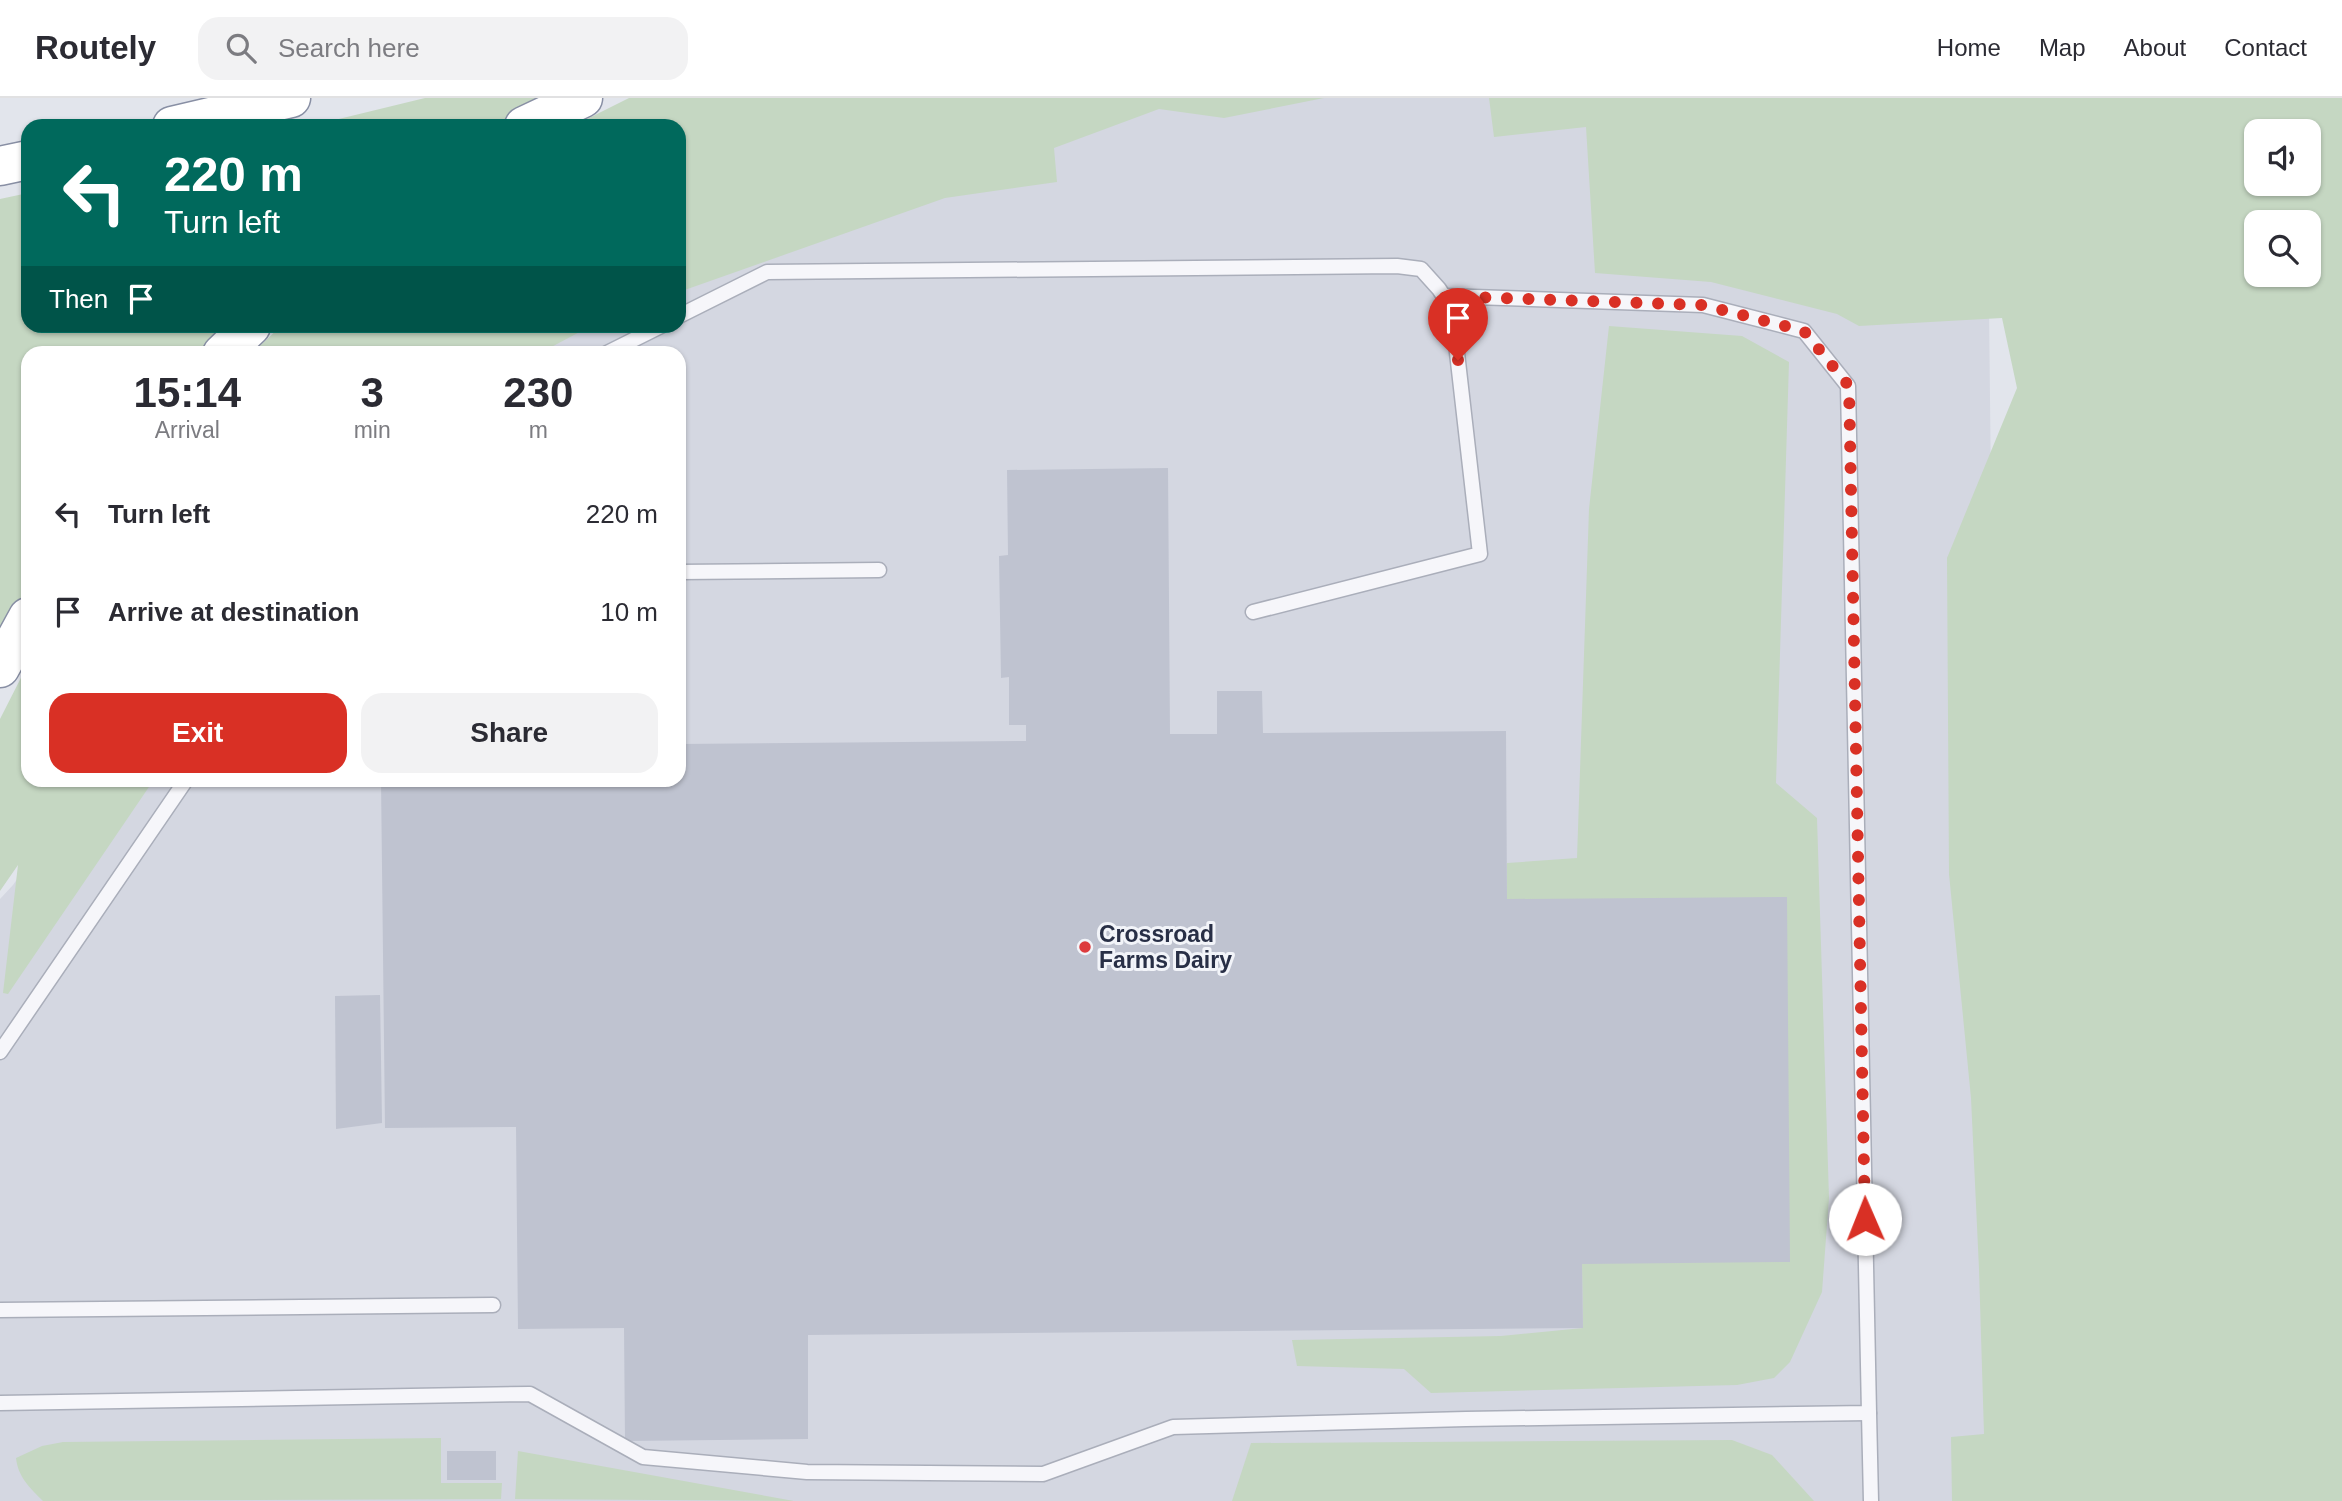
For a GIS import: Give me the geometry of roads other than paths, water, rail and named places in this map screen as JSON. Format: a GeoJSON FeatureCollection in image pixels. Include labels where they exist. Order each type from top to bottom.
{"type":"FeatureCollection","features":[{"type":"Feature","properties":{"kind":"highway"},"geometry":{"type":"LineString","coordinates":[[202,119],[291,98]]}},
{"type":"Feature","properties":{"kind":"highway"},"geometry":{"type":"LineString","coordinates":[[539,119],[583,98]]}},
{"type":"Feature","properties":{"kind":"highway"},"geometry":{"type":"LineString","coordinates":[[0,166],[21,162]]}},
{"type":"Feature","properties":{"kind":"highway"},"geometry":{"type":"LineString","coordinates":[[230,346],[244,333]]}},
{"type":"Feature","properties":{"kind":"highway"},"geometry":{"type":"LineString","coordinates":[[0,668],[21,630]]}},
{"type":"Feature","properties":{"kind":"lane"},"geometry":{"type":"LineString","coordinates":[[686,312],[767,272],[1397,266],[1421,269],[1452,309],[1480,554],[1253,612]]}},
{"type":"Feature","properties":{"kind":"lane"},"geometry":{"type":"LineString","coordinates":[[1444,296],[1703,305],[1804,331],[1849,386],[1871,1501]]}},
{"type":"Feature","properties":{"kind":"lane"},"geometry":{"type":"LineString","coordinates":[[622,346],[647,333]]}},
{"type":"Feature","properties":{"kind":"lane"},"geometry":{"type":"LineString","coordinates":[[686,572],[879,570]]}},
{"type":"Feature","properties":{"kind":"lane"},"geometry":{"type":"LineString","coordinates":[[0,1052],[181,787]]}},
{"type":"Feature","properties":{"kind":"lane"},"geometry":{"type":"LineString","coordinates":[[0,1310],[493,1305]]}},
{"type":"Feature","properties":{"kind":"lane"},"geometry":{"type":"LineString","coordinates":[[0,1403],[530,1394],[643,1457],[807,1472],[1043,1474],[1173,1427],[1466,1419],[1869,1413]]}},
{"type":"Feature","properties":{"kind":"place","name":"Crossroad Farms Dairy"},"geometry":{"type":"Point","coordinates":[1085,947]}}]}
